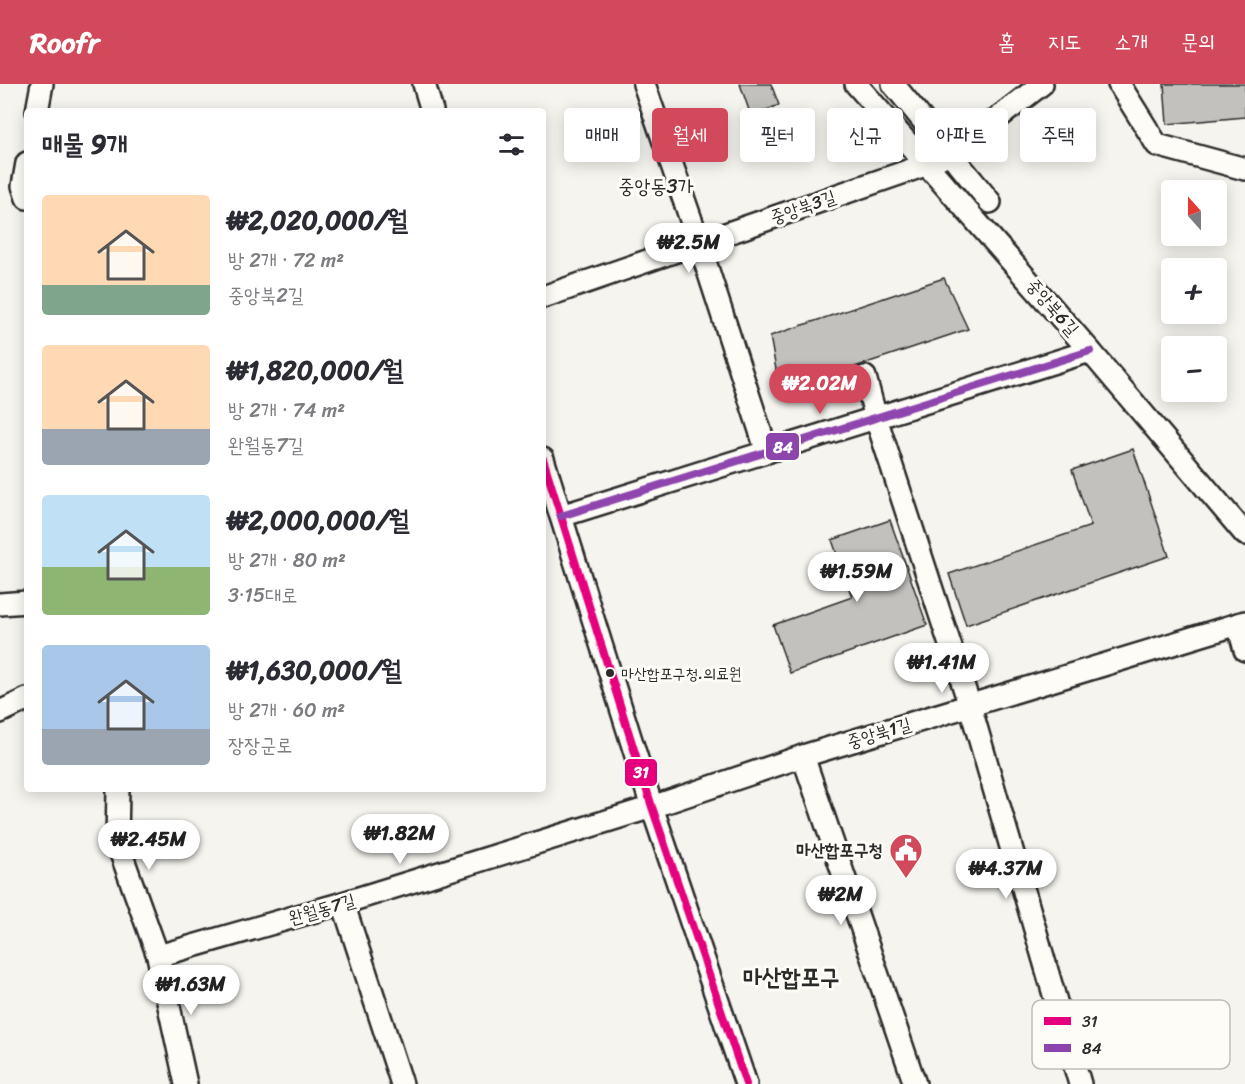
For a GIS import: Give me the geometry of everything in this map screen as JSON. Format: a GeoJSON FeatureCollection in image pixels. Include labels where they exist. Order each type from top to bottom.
{"type":"FeatureCollection","features":[{"type":"Feature","properties":{"kind":"street"},"geometry":{"type":"LineString","coordinates":[[38,108],[42,84]]}},
{"type":"Feature","properties":{"kind":"street"},"geometry":{"type":"LineString","coordinates":[[424,84],[431,108]]}},
{"type":"Feature","properties":{"kind":"street"},"geometry":{"type":"LineString","coordinates":[[644,84],[767,452]]}},
{"type":"Feature","properties":{"kind":"street","name":"중앙북6길"},"geometry":{"type":"LineString","coordinates":[[856,84],[1090,351],[1245,534]]}},
{"type":"Feature","properties":{"kind":"street"},"geometry":{"type":"LineString","coordinates":[[893,84],[915,111]]}},
{"type":"Feature","properties":{"kind":"street"},"geometry":{"type":"LineString","coordinates":[[1119,84],[1157,145],[1245,169]]}},
{"type":"Feature","properties":{"kind":"street","name":"중앙북3길"},"geometry":{"type":"LineString","coordinates":[[1008,108],[1033,87]]}},
{"type":"Feature","properties":{"kind":"street","name":"중앙북3길"},"geometry":{"type":"LineString","coordinates":[[546,296],[932,162]]}},
{"type":"Feature","properties":{"kind":"street"},"geometry":{"type":"LineString","coordinates":[[957,162],[990,202]]}},
{"type":"Feature","properties":{"kind":"street"},"geometry":{"type":"LineString","coordinates":[[561,516],[1090,351]]}},
{"type":"Feature","properties":{"kind":"street"},"geometry":{"type":"LineString","coordinates":[[865,377],[876,418],[970,706],[1056,1000]]}},
{"type":"Feature","properties":{"kind":"street"},"geometry":{"type":"LineString","coordinates":[[546,468],[652,807],[746,1084]]}},
{"type":"Feature","properties":{"kind":"street"},"geometry":{"type":"LineString","coordinates":[[0,604],[24,602]]}},
{"type":"Feature","properties":{"kind":"street"},"geometry":{"type":"LineString","coordinates":[[1242,623],[1245,650]]}},
{"type":"Feature","properties":{"kind":"street","name":"중앙북1길"},"geometry":{"type":"LineString","coordinates":[[652,807],[803,756],[1242,623]]}},
{"type":"Feature","properties":{"kind":"street"},"geometry":{"type":"LineString","coordinates":[[0,712],[24,700]]}},
{"type":"Feature","properties":{"kind":"street"},"geometry":{"type":"LineString","coordinates":[[803,756],[915,1084]]}},
{"type":"Feature","properties":{"kind":"street"},"geometry":{"type":"LineString","coordinates":[[118,792],[117,842],[158,956],[186,1084]]}},
{"type":"Feature","properties":{"kind":"street","name":"완월동7길"},"geometry":{"type":"LineString","coordinates":[[158,956],[343,903],[652,807]]}},
{"type":"Feature","properties":{"kind":"street"},"geometry":{"type":"LineString","coordinates":[[343,903],[402,1084]]}},
{"type":"Feature","properties":{"kind":"street"},"geometry":{"type":"LineString","coordinates":[[1076,1069],[1080,1084]]}},
{"type":"Feature","properties":{"kind":"building"},"geometry":{"type":"Polygon","coordinates":[[[740,84],[771,84],[779,105],[771,108],[748,108],[740,84]]]}},
{"type":"Feature","properties":{"kind":"building"},"geometry":{"type":"Polygon","coordinates":[[[1164,84],[1245,84],[1245,117],[1167,124],[1164,84]]]}},
{"type":"Feature","properties":{"kind":"building"},"geometry":{"type":"Polygon","coordinates":[[[944,278],[968,329],[780,392],[770,336],[944,278]]]}},
{"type":"Feature","properties":{"kind":"building"},"geometry":{"type":"Polygon","coordinates":[[[1133,449],[1169,556],[966,625],[949,574],[1091,526],[1072,470],[1133,449]]]}},
{"type":"Feature","properties":{"kind":"building"},"geometry":{"type":"Polygon","coordinates":[[[890,520],[927,625],[790,673],[773,625],[852,597],[832,540],[890,520]]]}},
{"type":"Feature","properties":{"kind":"transit line","name":"84"},"geometry":{"type":"LineString","coordinates":[[561,516],[1090,351]]}},
{"type":"Feature","properties":{"kind":"transit line","name":"31"},"geometry":{"type":"LineString","coordinates":[[546,469],[652,807],[746,1084]]}},
{"type":"Feature","properties":{"kind":"place","name":"마산합포구청.의료원"},"geometry":{"type":"Point","coordinates":[610,673]}},
{"type":"Feature","properties":{"kind":"place","name":"마산합포구청"},"geometry":{"type":"Point","coordinates":[906,879]}},
{"type":"Feature","properties":{"kind":"district","name":"중앙동3가"},"geometry":{"type":"Point","coordinates":[656,186]}},
{"type":"Feature","properties":{"kind":"district","name":"마산합포구"},"geometry":{"type":"Point","coordinates":[791,977]}}]}
